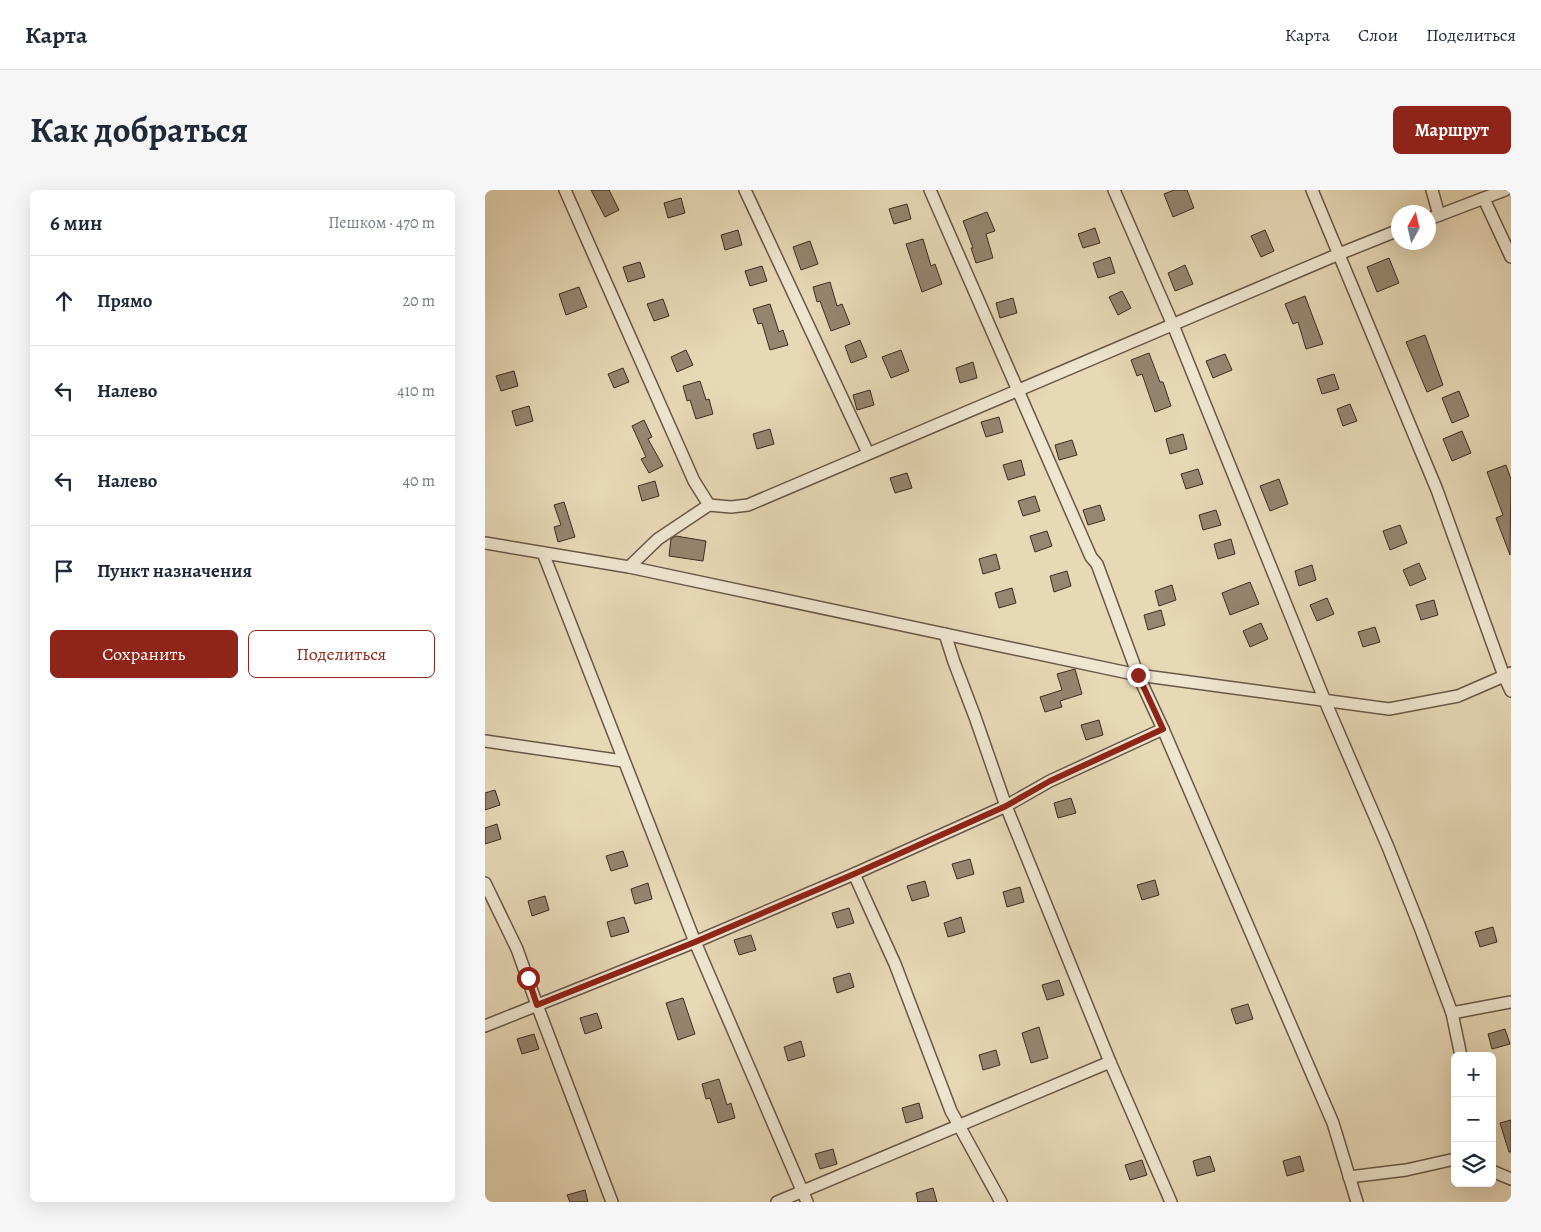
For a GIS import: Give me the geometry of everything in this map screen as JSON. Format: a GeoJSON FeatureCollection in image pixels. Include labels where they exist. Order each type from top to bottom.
{"type":"FeatureCollection","features":[{"type":"Feature","properties":{"kind":"street"},"geometry":{"type":"LineString","coordinates":[[565,190],[694,481],[709,505]]}},
{"type":"Feature","properties":{"kind":"street"},"geometry":{"type":"LineString","coordinates":[[930,190],[1091,557],[1097,564],[1138,675],[1333,1123],[1357,1202]]}},
{"type":"Feature","properties":{"kind":"street"},"geometry":{"type":"LineString","coordinates":[[1114,190],[1173,325],[1325,701],[1388,847],[1452,1013],[1460,1052]]}},
{"type":"Feature","properties":{"kind":"street"},"geometry":{"type":"LineString","coordinates":[[1311,190],[1437,490],[1507,675],[1511,691]]}},
{"type":"Feature","properties":{"kind":"street"},"geometry":{"type":"LineString","coordinates":[[1432,190],[1433,205]]}},
{"type":"Feature","properties":{"kind":"street"},"geometry":{"type":"LineString","coordinates":[[1436,216],[1505,190]]}},
{"type":"Feature","properties":{"kind":"street"},"geometry":{"type":"LineString","coordinates":[[746,191],[869,454]]}},
{"type":"Feature","properties":{"kind":"street"},"geometry":{"type":"LineString","coordinates":[[1484,199],[1511,257]]}},
{"type":"Feature","properties":{"kind":"street"},"geometry":{"type":"LineString","coordinates":[[629,567],[658,539],[709,505],[731,507],[748,505],[1391,233]]}},
{"type":"Feature","properties":{"kind":"street"},"geometry":{"type":"LineString","coordinates":[[485,544],[629,567],[1138,675],[1325,701],[1389,709],[1458,696],[1507,675]]}},
{"type":"Feature","properties":{"kind":"street"},"geometry":{"type":"LineString","coordinates":[[543,553],[695,942],[805,1197]]}},
{"type":"Feature","properties":{"kind":"street"},"geometry":{"type":"LineString","coordinates":[[945,634],[1006,806],[1109,1062],[1171,1202]]}},
{"type":"Feature","properties":{"kind":"street"},"geometry":{"type":"LineString","coordinates":[[485,1026],[695,942],[854,874],[1006,806],[1050,781],[1163,729]]}},
{"type":"Feature","properties":{"kind":"street"},"geometry":{"type":"LineString","coordinates":[[485,741],[623,761]]}},
{"type":"Feature","properties":{"kind":"street"},"geometry":{"type":"LineString","coordinates":[[854,874],[895,964],[951,1111],[1001,1202]]}},
{"type":"Feature","properties":{"kind":"street"},"geometry":{"type":"LineString","coordinates":[[485,883],[517,949],[612,1202]]}},
{"type":"Feature","properties":{"kind":"street"},"geometry":{"type":"LineString","coordinates":[[1452,1013],[1511,1002]]}},
{"type":"Feature","properties":{"kind":"street"},"geometry":{"type":"LineString","coordinates":[[777,1202],[805,1197],[959,1125],[1109,1062]]}},
{"type":"Feature","properties":{"kind":"street"},"geometry":{"type":"LineString","coordinates":[[1349,1177],[1407,1170],[1451,1159]]}},
{"type":"Feature","properties":{"kind":"street"},"geometry":{"type":"LineString","coordinates":[[1496,1173],[1511,1179]]}},
{"type":"Feature","properties":{"kind":"building"},"geometry":{"type":"Polygon","coordinates":[[[591,190],[609,190],[619,210],[605,217],[591,190]]]}},
{"type":"Feature","properties":{"kind":"building"},"geometry":{"type":"Polygon","coordinates":[[[1174,190],[1187,190],[1194,208],[1173,217],[1164,194],[1174,190]]]}},
{"type":"Feature","properties":{"kind":"building"},"geometry":{"type":"Polygon","coordinates":[[[681,198],[685,213],[668,218],[664,203],[681,198]]]}},
{"type":"Feature","properties":{"kind":"building"},"geometry":{"type":"Polygon","coordinates":[[[907,204],[911,219],[894,224],[889,209],[907,204]]]}},
{"type":"Feature","properties":{"kind":"building"},"geometry":{"type":"Polygon","coordinates":[[[987,212],[995,231],[986,234],[993,258],[976,263],[971,248],[973,248],[963,221],[987,212]]]}},
{"type":"Feature","properties":{"kind":"building"},"geometry":{"type":"Polygon","coordinates":[[[1095,228],[1100,243],[1083,248],[1078,234],[1095,228]]]}},
{"type":"Feature","properties":{"kind":"building"},"geometry":{"type":"Polygon","coordinates":[[[738,230],[742,245],[725,250],[721,235],[738,230]]]}},
{"type":"Feature","properties":{"kind":"building"},"geometry":{"type":"Polygon","coordinates":[[[1265,230],[1274,251],[1261,257],[1251,236],[1265,230]]]}},
{"type":"Feature","properties":{"kind":"building"},"geometry":{"type":"Polygon","coordinates":[[[923,239],[931,266],[935,264],[942,284],[922,292],[906,244],[923,239]]]}},
{"type":"Feature","properties":{"kind":"building"},"geometry":{"type":"Polygon","coordinates":[[[810,241],[818,264],[801,270],[793,247],[810,241]]]}},
{"type":"Feature","properties":{"kind":"building"},"geometry":{"type":"Polygon","coordinates":[[[1110,257],[1115,273],[1098,278],[1093,263],[1110,257]]]}},
{"type":"Feature","properties":{"kind":"building"},"geometry":{"type":"Polygon","coordinates":[[[1389,258],[1399,283],[1377,292],[1367,267],[1389,258]]]}},
{"type":"Feature","properties":{"kind":"building"},"geometry":{"type":"Polygon","coordinates":[[[640,262],[645,277],[628,282],[623,267],[640,262]]]}},
{"type":"Feature","properties":{"kind":"building"},"geometry":{"type":"Polygon","coordinates":[[[1185,265],[1193,284],[1175,291],[1168,273],[1185,265]]]}},
{"type":"Feature","properties":{"kind":"building"},"geometry":{"type":"Polygon","coordinates":[[[762,266],[767,281],[750,286],[745,271],[762,266]]]}},
{"type":"Feature","properties":{"kind":"building"},"geometry":{"type":"Polygon","coordinates":[[[830,282],[837,306],[842,304],[850,324],[831,331],[820,301],[817,302],[813,287],[830,282]]]}},
{"type":"Feature","properties":{"kind":"building"},"geometry":{"type":"Polygon","coordinates":[[[579,287],[587,307],[566,315],[559,294],[579,287]]]}},
{"type":"Feature","properties":{"kind":"building"},"geometry":{"type":"Polygon","coordinates":[[[1122,291],[1131,308],[1118,315],[1109,297],[1122,291]]]}},
{"type":"Feature","properties":{"kind":"building"},"geometry":{"type":"Polygon","coordinates":[[[1305,296],[1323,344],[1306,349],[1298,322],[1293,324],[1285,304],[1305,296]]]}},
{"type":"Feature","properties":{"kind":"building"},"geometry":{"type":"Polygon","coordinates":[[[1013,298],[1017,313],[1000,318],[996,303],[1013,298]]]}},
{"type":"Feature","properties":{"kind":"building"},"geometry":{"type":"Polygon","coordinates":[[[663,299],[669,316],[654,321],[647,304],[663,299]]]}},
{"type":"Feature","properties":{"kind":"building"},"geometry":{"type":"Polygon","coordinates":[[[770,304],[779,332],[783,330],[788,345],[770,350],[762,323],[758,324],[753,309],[770,304]]]}},
{"type":"Feature","properties":{"kind":"building"},"geometry":{"type":"Polygon","coordinates":[[[1425,335],[1443,385],[1427,392],[1406,342],[1425,335]]]}},
{"type":"Feature","properties":{"kind":"building"},"geometry":{"type":"Polygon","coordinates":[[[860,340],[867,357],[851,363],[845,346],[860,340]]]}},
{"type":"Feature","properties":{"kind":"building"},"geometry":{"type":"Polygon","coordinates":[[[686,350],[693,365],[677,372],[671,357],[686,350]]]}},
{"type":"Feature","properties":{"kind":"building"},"geometry":{"type":"Polygon","coordinates":[[[901,350],[909,371],[891,378],[882,357],[901,350]]]}},
{"type":"Feature","properties":{"kind":"building"},"geometry":{"type":"Polygon","coordinates":[[[1149,353],[1160,382],[1163,382],[1171,406],[1155,412],[1142,374],[1137,376],[1131,360],[1149,353]]]}},
{"type":"Feature","properties":{"kind":"building"},"geometry":{"type":"Polygon","coordinates":[[[1225,354],[1232,370],[1213,378],[1206,361],[1225,354]]]}},
{"type":"Feature","properties":{"kind":"building"},"geometry":{"type":"Polygon","coordinates":[[[973,362],[977,378],[960,383],[956,368],[973,362]]]}},
{"type":"Feature","properties":{"kind":"building"},"geometry":{"type":"Polygon","coordinates":[[[623,368],[629,382],[614,388],[608,374],[623,368]]]}},
{"type":"Feature","properties":{"kind":"building"},"geometry":{"type":"Polygon","coordinates":[[[514,371],[518,386],[501,391],[496,376],[514,371]]]}},
{"type":"Feature","properties":{"kind":"building"},"geometry":{"type":"Polygon","coordinates":[[[1334,374],[1339,389],[1322,394],[1317,379],[1334,374]]]}},
{"type":"Feature","properties":{"kind":"building"},"geometry":{"type":"Polygon","coordinates":[[[700,381],[706,400],[709,399],[713,414],[696,419],[690,400],[687,401],[683,386],[700,381]]]}},
{"type":"Feature","properties":{"kind":"building"},"geometry":{"type":"Polygon","coordinates":[[[870,390],[874,405],[857,410],[853,395],[870,390]]]}},
{"type":"Feature","properties":{"kind":"building"},"geometry":{"type":"Polygon","coordinates":[[[1459,391],[1469,416],[1452,423],[1442,398],[1459,391]]]}},
{"type":"Feature","properties":{"kind":"building"},"geometry":{"type":"Polygon","coordinates":[[[1350,404],[1357,421],[1343,426],[1337,409],[1350,404]]]}},
{"type":"Feature","properties":{"kind":"building"},"geometry":{"type":"Polygon","coordinates":[[[529,406],[533,421],[516,426],[512,411],[529,406]]]}},
{"type":"Feature","properties":{"kind":"building"},"geometry":{"type":"Polygon","coordinates":[[[999,417],[1003,432],[986,437],[981,422],[999,417]]]}},
{"type":"Feature","properties":{"kind":"building"},"geometry":{"type":"Polygon","coordinates":[[[644,420],[652,437],[648,439],[663,466],[649,473],[641,459],[646,457],[632,426],[644,420]]]}},
{"type":"Feature","properties":{"kind":"building"},"geometry":{"type":"Polygon","coordinates":[[[770,429],[774,444],[757,449],[753,434],[770,429]]]}},
{"type":"Feature","properties":{"kind":"building"},"geometry":{"type":"Polygon","coordinates":[[[1462,431],[1471,453],[1452,461],[1443,439],[1462,431]]]}},
{"type":"Feature","properties":{"kind":"building"},"geometry":{"type":"Polygon","coordinates":[[[1183,434],[1187,449],[1170,454],[1166,439],[1183,434]]]}},
{"type":"Feature","properties":{"kind":"building"},"geometry":{"type":"Polygon","coordinates":[[[1072,440],[1077,455],[1059,460],[1055,445],[1072,440]]]}},
{"type":"Feature","properties":{"kind":"building"},"geometry":{"type":"Polygon","coordinates":[[[1021,460],[1025,475],[1008,480],[1003,465],[1021,460]]]}},
{"type":"Feature","properties":{"kind":"building"},"geometry":{"type":"Polygon","coordinates":[[[1506,465],[1511,479],[1510,555],[1496,518],[1503,515],[1487,472],[1506,465]]]}},
{"type":"Feature","properties":{"kind":"building"},"geometry":{"type":"Polygon","coordinates":[[[1198,469],[1203,484],[1186,489],[1181,474],[1198,469]]]}},
{"type":"Feature","properties":{"kind":"building"},"geometry":{"type":"Polygon","coordinates":[[[907,473],[912,488],[895,493],[890,478],[907,473]]]}},
{"type":"Feature","properties":{"kind":"building"},"geometry":{"type":"Polygon","coordinates":[[[1279,479],[1288,504],[1270,511],[1260,486],[1279,479]]]}},
{"type":"Feature","properties":{"kind":"building"},"geometry":{"type":"Polygon","coordinates":[[[655,481],[659,496],[642,501],[638,486],[655,481]]]}},
{"type":"Feature","properties":{"kind":"building"},"geometry":{"type":"Polygon","coordinates":[[[1035,496],[1040,511],[1023,516],[1018,501],[1035,496]]]}},
{"type":"Feature","properties":{"kind":"building"},"geometry":{"type":"Polygon","coordinates":[[[564,502],[575,537],[558,542],[554,527],[561,525],[554,505],[564,502]]]}},
{"type":"Feature","properties":{"kind":"building"},"geometry":{"type":"Polygon","coordinates":[[[1100,505],[1105,520],[1088,525],[1083,510],[1100,505]]]}},
{"type":"Feature","properties":{"kind":"building"},"geometry":{"type":"Polygon","coordinates":[[[1216,510],[1221,525],[1203,530],[1199,515],[1216,510]]]}},
{"type":"Feature","properties":{"kind":"building"},"geometry":{"type":"Polygon","coordinates":[[[1400,525],[1407,543],[1390,550],[1383,531],[1400,525]]]}},
{"type":"Feature","properties":{"kind":"building"},"geometry":{"type":"Polygon","coordinates":[[[1047,531],[1052,546],[1035,552],[1030,536],[1047,531]]]}},
{"type":"Feature","properties":{"kind":"building"},"geometry":{"type":"Polygon","coordinates":[[[676,536],[706,541],[703,561],[669,556],[671,539],[676,536]]]}},
{"type":"Feature","properties":{"kind":"building"},"geometry":{"type":"Polygon","coordinates":[[[1231,539],[1235,554],[1218,559],[1214,544],[1231,539]]]}},
{"type":"Feature","properties":{"kind":"building"},"geometry":{"type":"Polygon","coordinates":[[[996,554],[1000,569],[983,574],[979,559],[996,554]]]}},
{"type":"Feature","properties":{"kind":"building"},"geometry":{"type":"Polygon","coordinates":[[[1419,563],[1426,579],[1410,586],[1403,570],[1419,563]]]}},
{"type":"Feature","properties":{"kind":"building"},"geometry":{"type":"Polygon","coordinates":[[[1312,565],[1316,580],[1299,586],[1295,571],[1312,565]]]}},
{"type":"Feature","properties":{"kind":"building"},"geometry":{"type":"Polygon","coordinates":[[[1067,571],[1071,586],[1054,592],[1050,576],[1067,571]]]}},
{"type":"Feature","properties":{"kind":"building"},"geometry":{"type":"Polygon","coordinates":[[[1250,582],[1259,604],[1230,615],[1222,593],[1250,582]]]}},
{"type":"Feature","properties":{"kind":"building"},"geometry":{"type":"Polygon","coordinates":[[[1172,585],[1176,600],[1159,606],[1155,591],[1172,585]]]}},
{"type":"Feature","properties":{"kind":"building"},"geometry":{"type":"Polygon","coordinates":[[[1012,588],[1016,603],[999,608],[995,593],[1012,588]]]}},
{"type":"Feature","properties":{"kind":"building"},"geometry":{"type":"Polygon","coordinates":[[[1327,598],[1334,614],[1317,621],[1310,605],[1327,598]]]}},
{"type":"Feature","properties":{"kind":"building"},"geometry":{"type":"Polygon","coordinates":[[[1434,600],[1438,615],[1421,620],[1416,605],[1434,600]]]}},
{"type":"Feature","properties":{"kind":"building"},"geometry":{"type":"Polygon","coordinates":[[[1161,610],[1165,625],[1148,630],[1144,615],[1161,610]]]}},
{"type":"Feature","properties":{"kind":"building"},"geometry":{"type":"Polygon","coordinates":[[[1261,623],[1268,639],[1250,647],[1243,631],[1261,623]]]}},
{"type":"Feature","properties":{"kind":"building"},"geometry":{"type":"Polygon","coordinates":[[[1375,627],[1380,642],[1363,647],[1358,632],[1375,627]]]}},
{"type":"Feature","properties":{"kind":"building"},"geometry":{"type":"Polygon","coordinates":[[[1075,669],[1082,694],[1060,701],[1062,707],[1045,712],[1040,697],[1062,690],[1057,674],[1075,669]]]}},
{"type":"Feature","properties":{"kind":"building"},"geometry":{"type":"Polygon","coordinates":[[[1099,720],[1103,735],[1086,740],[1081,725],[1099,720]]]}},
{"type":"Feature","properties":{"kind":"building"},"geometry":{"type":"Polygon","coordinates":[[[495,790],[500,805],[485,810],[485,793],[495,790]]]}},
{"type":"Feature","properties":{"kind":"building"},"geometry":{"type":"Polygon","coordinates":[[[1071,798],[1076,813],[1058,818],[1054,803],[1071,798]]]}},
{"type":"Feature","properties":{"kind":"building"},"geometry":{"type":"Polygon","coordinates":[[[497,824],[501,839],[485,844],[485,828],[497,824]]]}},
{"type":"Feature","properties":{"kind":"building"},"geometry":{"type":"Polygon","coordinates":[[[623,851],[628,866],[611,871],[606,856],[623,851]]]}},
{"type":"Feature","properties":{"kind":"building"},"geometry":{"type":"Polygon","coordinates":[[[970,859],[974,874],[957,879],[952,864],[970,859]]]}},
{"type":"Feature","properties":{"kind":"building"},"geometry":{"type":"Polygon","coordinates":[[[1155,880],[1159,895],[1142,900],[1137,885],[1155,880]]]}},
{"type":"Feature","properties":{"kind":"building"},"geometry":{"type":"Polygon","coordinates":[[[925,881],[929,896],[912,901],[907,886],[925,881]]]}},
{"type":"Feature","properties":{"kind":"building"},"geometry":{"type":"Polygon","coordinates":[[[648,883],[652,899],[635,904],[631,889],[648,883]]]}},
{"type":"Feature","properties":{"kind":"building"},"geometry":{"type":"Polygon","coordinates":[[[1020,887],[1024,902],[1007,907],[1003,892],[1020,887]]]}},
{"type":"Feature","properties":{"kind":"building"},"geometry":{"type":"Polygon","coordinates":[[[545,896],[549,910],[532,916],[528,901],[545,896]]]}},
{"type":"Feature","properties":{"kind":"building"},"geometry":{"type":"Polygon","coordinates":[[[849,908],[854,923],[837,928],[832,913],[849,908]]]}},
{"type":"Feature","properties":{"kind":"building"},"geometry":{"type":"Polygon","coordinates":[[[624,917],[629,932],[611,937],[607,922],[624,917]]]}},
{"type":"Feature","properties":{"kind":"building"},"geometry":{"type":"Polygon","coordinates":[[[961,917],[965,932],[948,937],[944,923],[961,917]]]}},
{"type":"Feature","properties":{"kind":"building"},"geometry":{"type":"Polygon","coordinates":[[[1493,927],[1497,942],[1480,947],[1475,932],[1493,927]]]}},
{"type":"Feature","properties":{"kind":"building"},"geometry":{"type":"Polygon","coordinates":[[[751,935],[756,950],[739,955],[734,940],[751,935]]]}},
{"type":"Feature","properties":{"kind":"building"},"geometry":{"type":"Polygon","coordinates":[[[850,973],[854,987],[837,993],[833,978],[850,973]]]}},
{"type":"Feature","properties":{"kind":"building"},"geometry":{"type":"Polygon","coordinates":[[[1059,980],[1064,995],[1047,1000],[1042,985],[1059,980]]]}},
{"type":"Feature","properties":{"kind":"building"},"geometry":{"type":"Polygon","coordinates":[[[683,998],[695,1034],[678,1040],[666,1003],[683,998]]]}},
{"type":"Feature","properties":{"kind":"building"},"geometry":{"type":"Polygon","coordinates":[[[1248,1004],[1253,1019],[1236,1024],[1231,1009],[1248,1004]]]}},
{"type":"Feature","properties":{"kind":"building"},"geometry":{"type":"Polygon","coordinates":[[[597,1013],[602,1028],[585,1034],[580,1018],[597,1013]]]}},
{"type":"Feature","properties":{"kind":"building"},"geometry":{"type":"Polygon","coordinates":[[[1039,1027],[1048,1058],[1031,1063],[1022,1033],[1039,1027]]]}},
{"type":"Feature","properties":{"kind":"building"},"geometry":{"type":"Polygon","coordinates":[[[1505,1029],[1510,1044],[1492,1049],[1488,1034],[1505,1029]]]}},
{"type":"Feature","properties":{"kind":"building"},"geometry":{"type":"Polygon","coordinates":[[[534,1034],[539,1049],[522,1054],[517,1039],[534,1034]]]}},
{"type":"Feature","properties":{"kind":"building"},"geometry":{"type":"Polygon","coordinates":[[[801,1041],[805,1056],[788,1061],[784,1047],[801,1041]]]}},
{"type":"Feature","properties":{"kind":"building"},"geometry":{"type":"Polygon","coordinates":[[[996,1050],[1000,1065],[983,1070],[979,1055],[996,1050]]]}},
{"type":"Feature","properties":{"kind":"building"},"geometry":{"type":"Polygon","coordinates":[[[719,1079],[727,1105],[731,1103],[735,1118],[718,1123],[710,1098],[706,1099],[702,1084],[719,1079]]]}},
{"type":"Feature","properties":{"kind":"building"},"geometry":{"type":"Polygon","coordinates":[[[919,1103],[923,1118],[906,1123],[902,1108],[919,1103]]]}},
{"type":"Feature","properties":{"kind":"building"},"geometry":{"type":"Polygon","coordinates":[[[1511,1120],[1511,1152],[1509,1152],[1500,1123],[1511,1120]]]}},
{"type":"Feature","properties":{"kind":"building"},"geometry":{"type":"Polygon","coordinates":[[[833,1149],[837,1164],[820,1169],[815,1154],[833,1149]]]}},
{"type":"Feature","properties":{"kind":"building"},"geometry":{"type":"Polygon","coordinates":[[[1210,1156],[1215,1171],[1197,1176],[1193,1161],[1210,1156]]]}},
{"type":"Feature","properties":{"kind":"building"},"geometry":{"type":"Polygon","coordinates":[[[1300,1156],[1304,1171],[1287,1176],[1283,1161],[1300,1156]]]}},
{"type":"Feature","properties":{"kind":"building"},"geometry":{"type":"Polygon","coordinates":[[[1142,1160],[1147,1175],[1130,1180],[1125,1165],[1142,1160]]]}},
{"type":"Feature","properties":{"kind":"building"},"geometry":{"type":"Polygon","coordinates":[[[933,1188],[937,1202],[918,1202],[916,1193],[933,1188]]]}},
{"type":"Feature","properties":{"kind":"building"},"geometry":{"type":"Polygon","coordinates":[[[585,1190],[588,1202],[570,1202],[567,1195],[585,1190]]]}},
{"type":"Feature","properties":{"kind":"route"},"geometry":{"type":"LineString","coordinates":[[528,978],[537,1005],[695,942],[854,874],[1006,806],[1050,781],[1163,729],[1138,675]]}}]}
